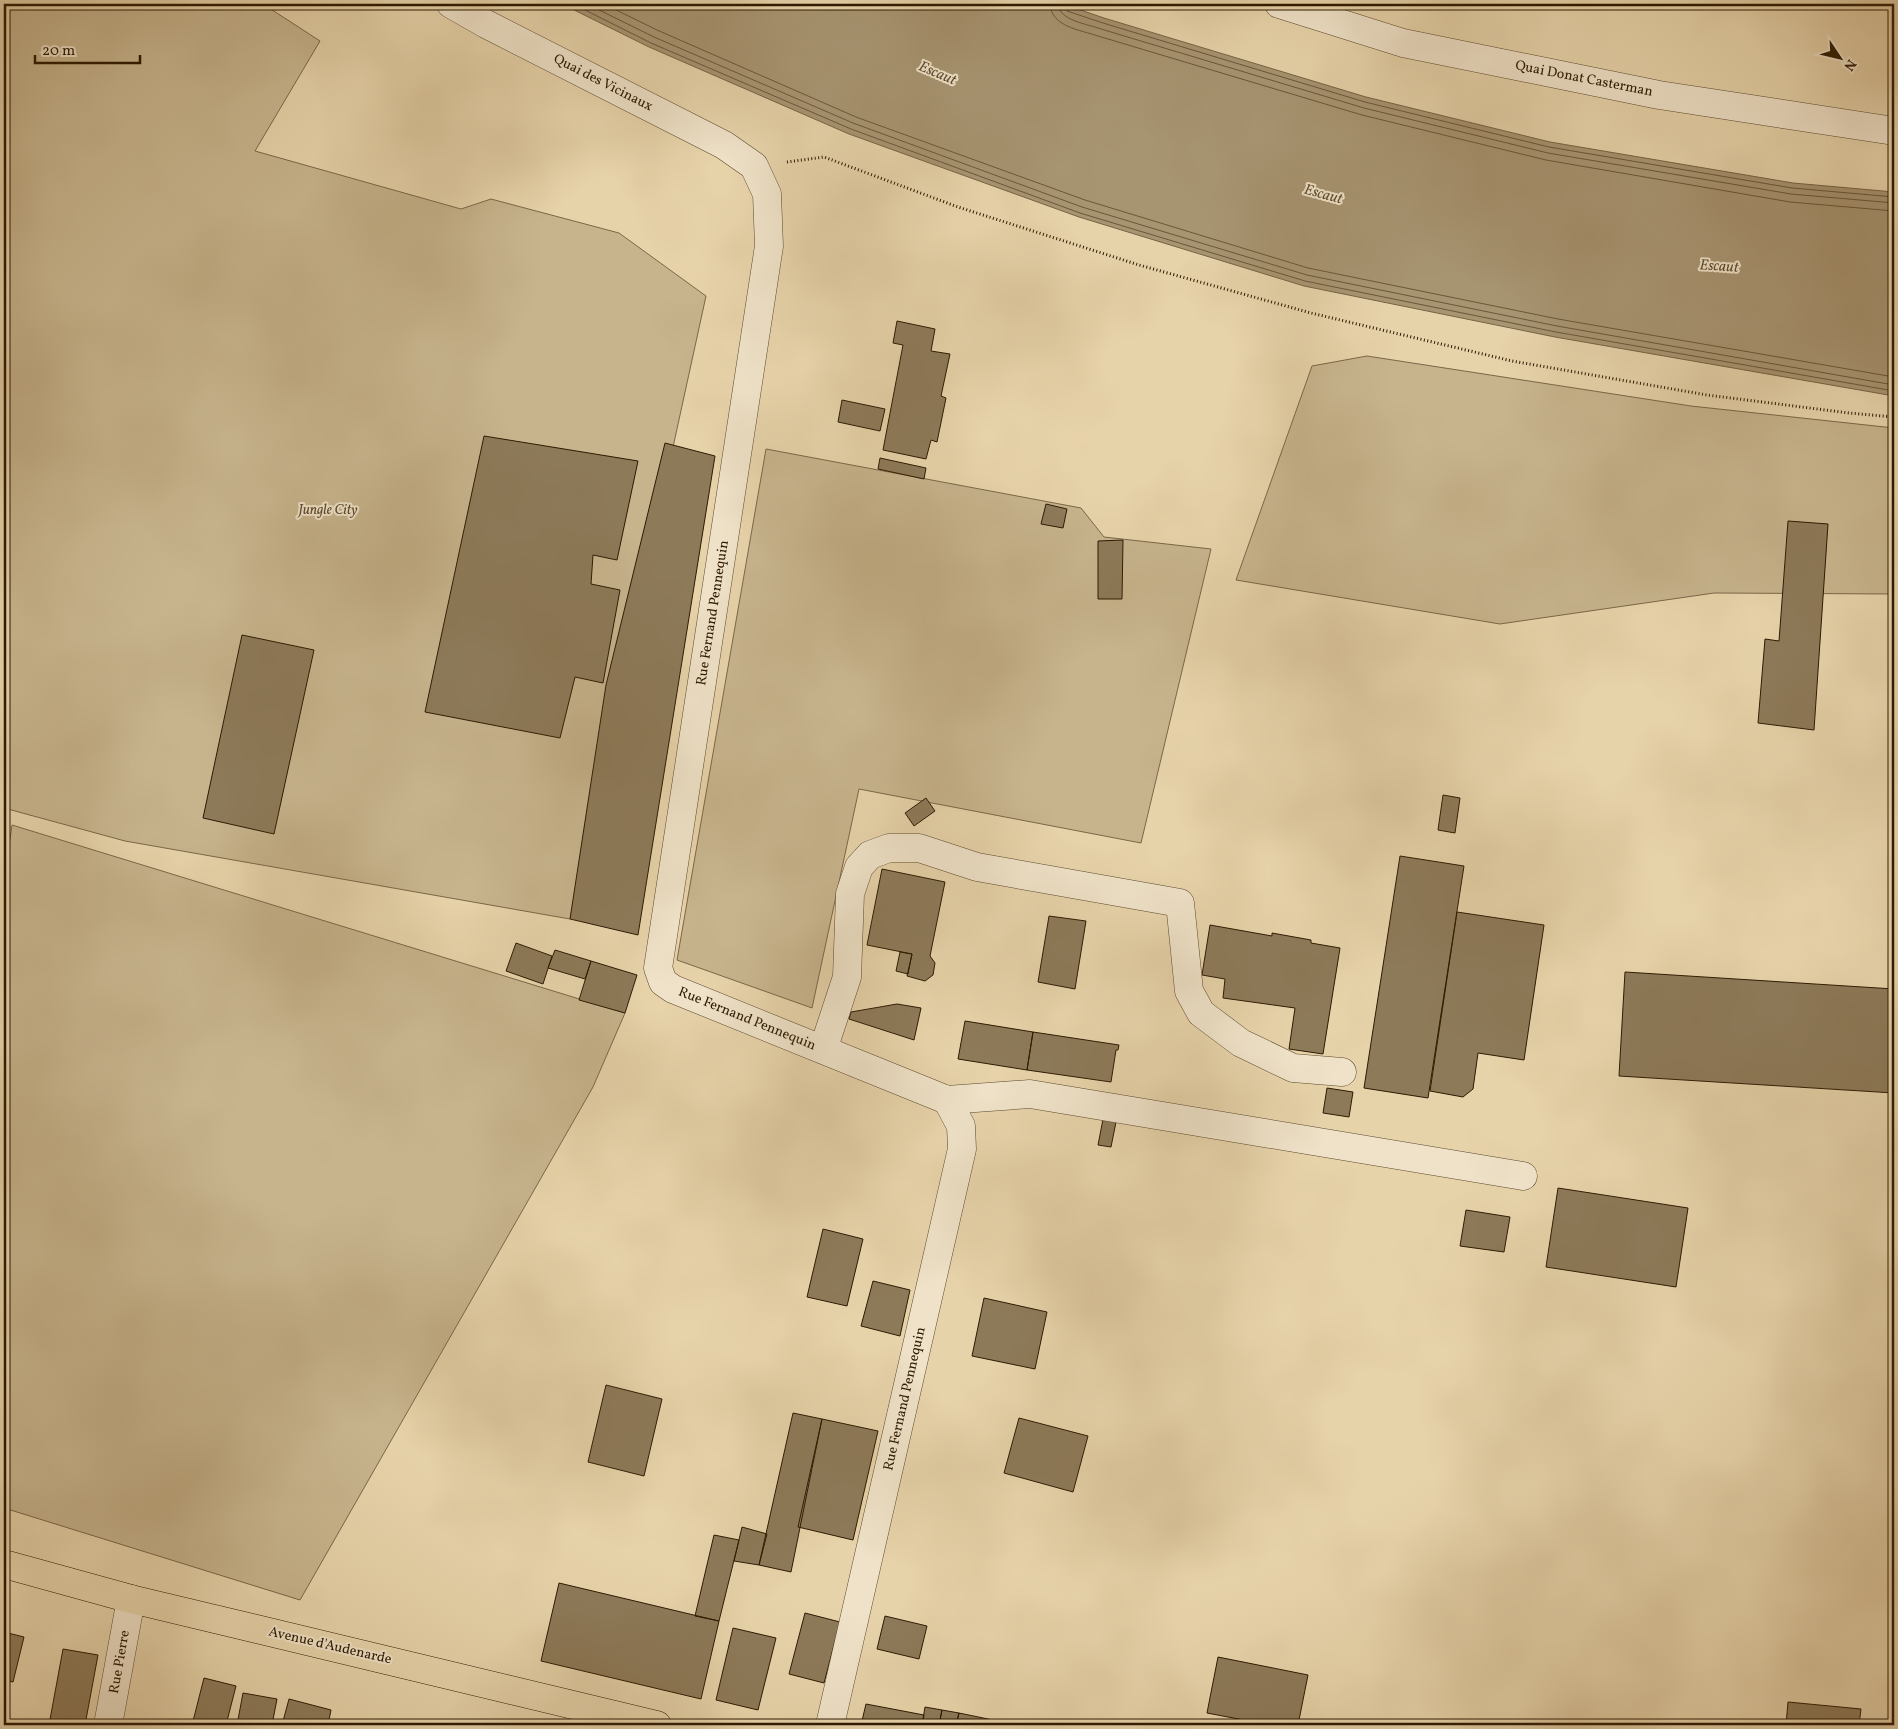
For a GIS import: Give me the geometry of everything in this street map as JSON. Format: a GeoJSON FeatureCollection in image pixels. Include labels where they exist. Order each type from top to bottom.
{"type":"FeatureCollection","features":[{"type":"Feature","properties":{"kind":"main road","name":"Avenue d'Audenarde"},"geometry":{"type":"LineString","coordinates":[[4,1564],[131,1599],[611,1719],[657,1725]]}},
{"type":"Feature","properties":{"kind":"street","name":"Quai des Vicinaux"},"geometry":{"type":"LineString","coordinates":[[450,4],[724,145],[754,166]]}},
{"type":"Feature","properties":{"kind":"street","name":"Quai Donat Casterman"},"geometry":{"type":"LineString","coordinates":[[1279,4],[1403,43],[1659,95],[1894,131]]}},
{"type":"Feature","properties":{"kind":"street","name":"Rue Fernand Pennequin"},"geometry":{"type":"LineString","coordinates":[[754,166],[767,194],[769,246],[658,968],[663,982],[673,989],[947,1100],[961,1126],[962,1149],[830,1725]]}},
{"type":"Feature","properties":{"kind":"street"},"geometry":{"type":"LineString","coordinates":[[823,1050],[847,976],[850,894],[860,867],[870,854],[889,848],[920,848],[977,867],[1189,905],[1188,991],[1201,1013],[1241,1043],[1293,1068],[1342,1072]]}},
{"type":"Feature","properties":{"kind":"street"},"geometry":{"type":"LineString","coordinates":[[947,1100],[1030,1094],[1524,1176]]}},
{"type":"Feature","properties":{"kind":"street","name":"Rue Pierre"},"geometry":{"type":"LineString","coordinates":[[108,1725],[131,1599]]}},
{"type":"Feature","properties":{"kind":"path"},"geometry":{"type":"LineString","coordinates":[[754,166],[824,157],[958,207],[1139,265],[1310,313],[1512,361],[1707,395],[1849,413],[1894,416]]}},
{"type":"Feature","properties":{"kind":"green space","name":"Jungle City"},"geometry":{"type":"Polygon","coordinates":[[[4,4],[263,4],[320,41],[255,151],[461,209],[491,199],[619,233],[706,296],[570,919],[125,841],[4,808],[4,4]]]}},
{"type":"Feature","properties":{"kind":"green space"},"geometry":{"type":"Polygon","coordinates":[[[1367,356],[1691,406],[1894,428],[1894,594],[1714,593],[1500,624],[1236,580],[1312,366],[1367,356]]]}},
{"type":"Feature","properties":{"kind":"green space"},"geometry":{"type":"Polygon","coordinates":[[[766,449],[1081,508],[1104,537],[1211,549],[1141,843],[859,789],[812,1008],[677,960],[766,449]]]}},
{"type":"Feature","properties":{"kind":"green space"},"geometry":{"type":"Polygon","coordinates":[[[12,825],[625,1013],[593,1087],[300,1600],[4,1508],[4,881],[12,825]]]}},
{"type":"Feature","properties":{"kind":"water","name":"Escaut"},"geometry":{"type":"Polygon","coordinates":[[[562,4],[1063,4],[1366,97],[1550,142],[1793,183],[1894,192],[1894,396],[1555,337],[1304,286],[1079,217],[849,134],[649,47],[562,4]]]}},
{"type":"Feature","properties":{"kind":"building"},"geometry":{"type":"Polygon","coordinates":[[[897,321],[935,329],[931,351],[950,354],[941,396],[946,398],[937,442],[931,440],[926,459],[883,450],[903,345],[893,343],[897,321]]]}},
{"type":"Feature","properties":{"kind":"building"},"geometry":{"type":"Polygon","coordinates":[[[842,400],[885,409],[880,431],[838,422],[842,400]]]}},
{"type":"Feature","properties":{"kind":"building"},"geometry":{"type":"Polygon","coordinates":[[[484,436],[638,461],[617,560],[593,555],[591,584],[620,590],[603,683],[575,677],[560,738],[425,712],[484,436]]]}},
{"type":"Feature","properties":{"kind":"building"},"geometry":{"type":"Polygon","coordinates":[[[665,443],[715,456],[638,935],[570,919],[606,685],[665,443]]]}},
{"type":"Feature","properties":{"kind":"building"},"geometry":{"type":"Polygon","coordinates":[[[880,458],[926,468],[924,479],[878,469],[880,458]]]}},
{"type":"Feature","properties":{"kind":"building"},"geometry":{"type":"Polygon","coordinates":[[[1046,504],[1067,509],[1063,528],[1041,524],[1046,504]]]}},
{"type":"Feature","properties":{"kind":"building"},"geometry":{"type":"Polygon","coordinates":[[[1788,521],[1828,524],[1814,730],[1758,723],[1765,639],[1779,641],[1788,521]]]}},
{"type":"Feature","properties":{"kind":"building"},"geometry":{"type":"Polygon","coordinates":[[[1123,540],[1122,599],[1098,599],[1098,541],[1123,540]]]}},
{"type":"Feature","properties":{"kind":"building"},"geometry":{"type":"Polygon","coordinates":[[[242,635],[314,650],[274,834],[203,818],[242,635]]]}},
{"type":"Feature","properties":{"kind":"building"},"geometry":{"type":"Polygon","coordinates":[[[1443,795],[1460,798],[1455,833],[1438,830],[1443,795]]]}},
{"type":"Feature","properties":{"kind":"building"},"geometry":{"type":"Polygon","coordinates":[[[926,798],[935,811],[914,826],[905,813],[926,798]]]}},
{"type":"Feature","properties":{"kind":"building"},"geometry":{"type":"Polygon","coordinates":[[[1400,856],[1464,866],[1428,1098],[1364,1088],[1400,856]]]}},
{"type":"Feature","properties":{"kind":"building"},"geometry":{"type":"Polygon","coordinates":[[[882,869],[945,882],[930,956],[935,963],[933,975],[925,981],[907,976],[912,954],[867,945],[882,869]]]}},
{"type":"Feature","properties":{"kind":"building"},"geometry":{"type":"Polygon","coordinates":[[[1457,912],[1544,925],[1524,1060],[1478,1053],[1473,1089],[1463,1097],[1430,1091],[1457,912]]]}},
{"type":"Feature","properties":{"kind":"building"},"geometry":{"type":"Polygon","coordinates":[[[1049,916],[1086,921],[1075,989],[1038,982],[1049,916]]]}},
{"type":"Feature","properties":{"kind":"building"},"geometry":{"type":"Polygon","coordinates":[[[1210,925],[1272,936],[1272,933],[1311,940],[1311,943],[1340,948],[1323,1054],[1289,1049],[1295,1008],[1223,998],[1225,979],[1202,975],[1210,925]]]}},
{"type":"Feature","properties":{"kind":"building"},"geometry":{"type":"Polygon","coordinates":[[[516,943],[552,956],[543,984],[506,971],[516,943]]]}},
{"type":"Feature","properties":{"kind":"building"},"geometry":{"type":"Polygon","coordinates":[[[555,950],[591,961],[585,979],[548,968],[555,950]]]}},
{"type":"Feature","properties":{"kind":"building"},"geometry":{"type":"Polygon","coordinates":[[[900,952],[912,954],[908,974],[896,971],[900,952]]]}},
{"type":"Feature","properties":{"kind":"building"},"geometry":{"type":"Polygon","coordinates":[[[591,961],[637,975],[625,1013],[579,1000],[591,961]]]}},
{"type":"Feature","properties":{"kind":"building"},"geometry":{"type":"Polygon","coordinates":[[[1625,972],[1894,989],[1894,1093],[1619,1076],[1625,972]]]}},
{"type":"Feature","properties":{"kind":"building"},"geometry":{"type":"Polygon","coordinates":[[[897,1004],[921,1008],[914,1040],[849,1019],[851,1012],[897,1004]]]}},
{"type":"Feature","properties":{"kind":"building"},"geometry":{"type":"Polygon","coordinates":[[[965,1021],[1033,1032],[1027,1070],[958,1059],[965,1021]]]}},
{"type":"Feature","properties":{"kind":"building"},"geometry":{"type":"Polygon","coordinates":[[[1033,1032],[1119,1045],[1118,1050],[1116,1050],[1111,1082],[1027,1070],[1033,1032]]]}},
{"type":"Feature","properties":{"kind":"building"},"geometry":{"type":"Polygon","coordinates":[[[1327,1088],[1353,1092],[1349,1117],[1323,1113],[1327,1088]]]}},
{"type":"Feature","properties":{"kind":"building"},"geometry":{"type":"Polygon","coordinates":[[[1104,1114],[1117,1117],[1111,1147],[1098,1145],[1104,1114]]]}},
{"type":"Feature","properties":{"kind":"building"},"geometry":{"type":"Polygon","coordinates":[[[1558,1188],[1688,1208],[1676,1287],[1546,1267],[1558,1188]]]}},
{"type":"Feature","properties":{"kind":"building"},"geometry":{"type":"Polygon","coordinates":[[[1466,1210],[1510,1217],[1504,1252],[1460,1246],[1466,1210]]]}},
{"type":"Feature","properties":{"kind":"building"},"geometry":{"type":"Polygon","coordinates":[[[823,1229],[863,1239],[847,1306],[807,1297],[823,1229]]]}},
{"type":"Feature","properties":{"kind":"building"},"geometry":{"type":"Polygon","coordinates":[[[873,1281],[910,1290],[900,1336],[861,1326],[873,1281]]]}},
{"type":"Feature","properties":{"kind":"building"},"geometry":{"type":"Polygon","coordinates":[[[984,1298],[1047,1312],[1035,1369],[972,1356],[984,1298]]]}},
{"type":"Feature","properties":{"kind":"building"},"geometry":{"type":"Polygon","coordinates":[[[606,1385],[662,1399],[644,1476],[588,1462],[606,1385]]]}},
{"type":"Feature","properties":{"kind":"building"},"geometry":{"type":"Polygon","coordinates":[[[793,1413],[822,1419],[791,1572],[759,1565],[793,1413]]]}},
{"type":"Feature","properties":{"kind":"building"},"geometry":{"type":"Polygon","coordinates":[[[1019,1418],[1088,1436],[1073,1492],[1004,1473],[1019,1418]]]}},
{"type":"Feature","properties":{"kind":"building"},"geometry":{"type":"Polygon","coordinates":[[[822,1419],[878,1431],[853,1540],[798,1527],[822,1419]]]}},
{"type":"Feature","properties":{"kind":"building"},"geometry":{"type":"Polygon","coordinates":[[[742,1527],[767,1534],[759,1565],[734,1561],[742,1527]]]}},
{"type":"Feature","properties":{"kind":"building"},"geometry":{"type":"Polygon","coordinates":[[[714,1535],[739,1540],[719,1621],[695,1616],[714,1535]]]}},
{"type":"Feature","properties":{"kind":"building"},"geometry":{"type":"Polygon","coordinates":[[[559,1583],[719,1621],[701,1699],[541,1661],[559,1583]]]}},
{"type":"Feature","properties":{"kind":"building"},"geometry":{"type":"Polygon","coordinates":[[[805,1613],[840,1622],[824,1683],[789,1674],[805,1613]]]}},
{"type":"Feature","properties":{"kind":"building"},"geometry":{"type":"Polygon","coordinates":[[[885,1616],[927,1626],[919,1659],[877,1649],[885,1616]]]}},
{"type":"Feature","properties":{"kind":"building"},"geometry":{"type":"Polygon","coordinates":[[[733,1628],[776,1638],[758,1710],[716,1700],[733,1628]]]}},
{"type":"Feature","properties":{"kind":"building"},"geometry":{"type":"Polygon","coordinates":[[[4,1632],[24,1637],[13,1682],[4,1680],[4,1632]]]}},
{"type":"Feature","properties":{"kind":"building"},"geometry":{"type":"Polygon","coordinates":[[[63,1649],[98,1655],[85,1725],[49,1725],[63,1649]]]}},
{"type":"Feature","properties":{"kind":"building"},"geometry":{"type":"Polygon","coordinates":[[[1218,1657],[1308,1675],[1298,1725],[1270,1725],[1207,1713],[1218,1657]]]}},
{"type":"Feature","properties":{"kind":"building"},"geometry":{"type":"Polygon","coordinates":[[[204,1678],[236,1686],[226,1725],[192,1725],[204,1678]]]}},
{"type":"Feature","properties":{"kind":"building"},"geometry":{"type":"Polygon","coordinates":[[[243,1693],[277,1699],[272,1725],[237,1725],[243,1693]]]}},
{"type":"Feature","properties":{"kind":"building"},"geometry":{"type":"Polygon","coordinates":[[[289,1699],[331,1710],[328,1725],[282,1725],[289,1699]]]}},
{"type":"Feature","properties":{"kind":"building"},"geometry":{"type":"Polygon","coordinates":[[[1788,1702],[1861,1709],[1859,1725],[1786,1725],[1788,1702]]]}},
{"type":"Feature","properties":{"kind":"building"},"geometry":{"type":"Polygon","coordinates":[[[866,1704],[924,1715],[922,1725],[861,1725],[866,1704]]]}},
{"type":"Feature","properties":{"kind":"building"},"geometry":{"type":"Polygon","coordinates":[[[925,1707],[942,1710],[939,1725],[922,1725],[925,1707]]]}},
{"type":"Feature","properties":{"kind":"building"},"geometry":{"type":"Polygon","coordinates":[[[942,1710],[959,1713],[956,1725],[939,1725],[942,1710]]]}},
{"type":"Feature","properties":{"kind":"building"},"geometry":{"type":"Polygon","coordinates":[[[959,1713],[988,1719],[986,1725],[956,1725],[959,1713]]]}},
{"type":"Feature","properties":{"kind":"building"},"geometry":{"type":"Polygon","coordinates":[[[988,1719],[1015,1725],[986,1725],[988,1719]]]}}]}
